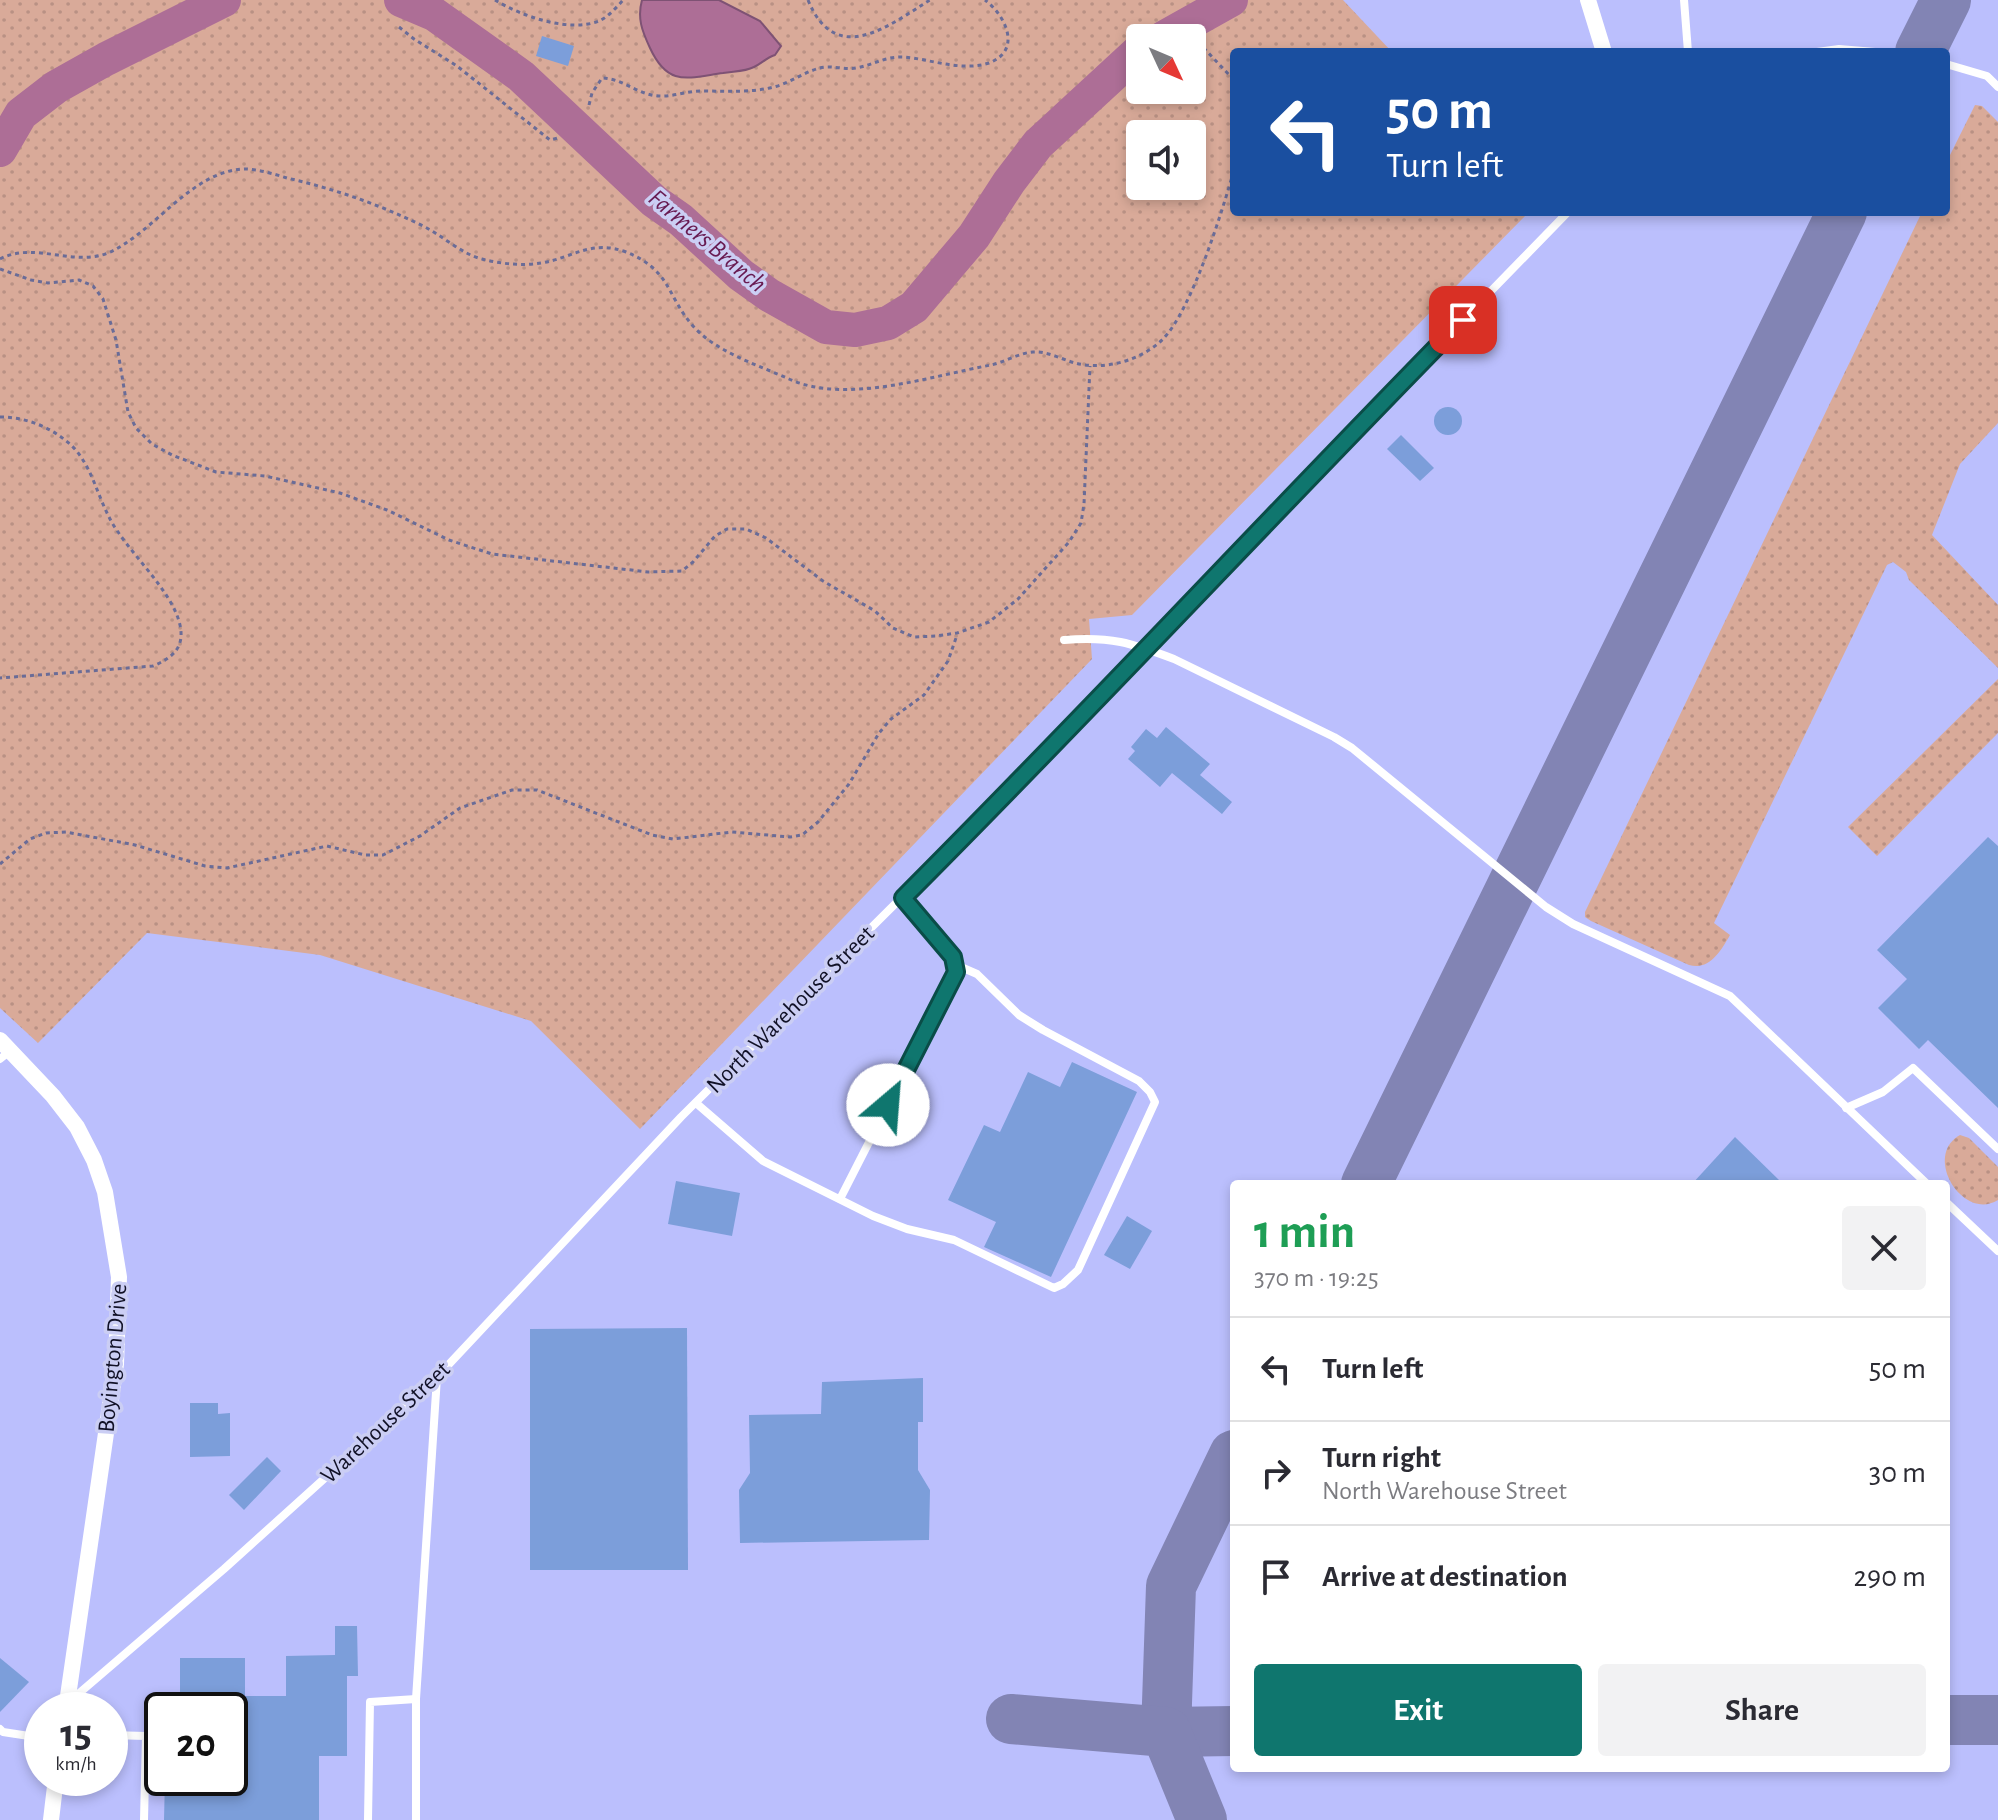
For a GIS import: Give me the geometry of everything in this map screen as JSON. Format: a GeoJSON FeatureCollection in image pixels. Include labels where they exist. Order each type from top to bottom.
{"type":"FeatureCollection","features":[{"type":"Feature","properties":{"kind":"street"},"geometry":{"type":"LineString","coordinates":[[1588,0],[1603,48]]}},
{"type":"Feature","properties":{"kind":"street","name":"Boyington Drive"},"geometry":{"type":"LineString","coordinates":[[3,1050],[53,1096],[77,1127],[94,1160],[105,1192],[119,1277],[116,1364],[68,1692]]}},
{"type":"Feature","properties":{"kind":"street"},"geometry":{"type":"LineString","coordinates":[[51,1820],[54,1796]]}},
{"type":"Feature","properties":{"kind":"lane"},"geometry":{"type":"LineString","coordinates":[[1684,0],[1688,48]]}},
{"type":"Feature","properties":{"kind":"lane"},"geometry":{"type":"LineString","coordinates":[[1950,65],[1987,76],[1998,87]]}},
{"type":"Feature","properties":{"kind":"lane","name":"North Warehouse Street"},"geometry":{"type":"LineString","coordinates":[[681,1117],[1073,727],[1198,592],[1564,216]]}},
{"type":"Feature","properties":{"kind":"lane"},"geometry":{"type":"LineString","coordinates":[[1064,640],[1090,638],[1124,641],[1174,659],[1334,737],[1546,907],[1585,930],[1730,996],[1923,1180]]}},
{"type":"Feature","properties":{"kind":"lane"},"geometry":{"type":"LineString","coordinates":[[840,1199],[956,972],[953,957],[903,898]]}},
{"type":"Feature","properties":{"kind":"lane"},"geometry":{"type":"LineString","coordinates":[[696,1103],[763,1161],[840,1199],[907,1229],[954,1240],[1054,1288],[1063,1284],[1078,1270],[1155,1102],[1139,1081],[1019,1015],[977,974],[954,964]]}},
{"type":"Feature","properties":{"kind":"lane"},"geometry":{"type":"LineString","coordinates":[[1846,1108],[1883,1092],[1913,1068],[1998,1149]]}},
{"type":"Feature","properties":{"kind":"lane","name":"Warehouse Street"},"geometry":{"type":"LineString","coordinates":[[83,1692],[437,1377],[681,1117]]}},
{"type":"Feature","properties":{"kind":"lane"},"geometry":{"type":"LineString","coordinates":[[1950,1206],[1998,1251]]}},
{"type":"Feature","properties":{"kind":"lane"},"geometry":{"type":"LineString","coordinates":[[1990,1243],[1998,1236]]}},
{"type":"Feature","properties":{"kind":"lane"},"geometry":{"type":"LineString","coordinates":[[416,1820],[416,1699],[437,1377]]}},
{"type":"Feature","properties":{"kind":"lane"},"geometry":{"type":"LineString","coordinates":[[368,1820],[370,1702],[416,1699]]}},
{"type":"Feature","properties":{"kind":"lane"},"geometry":{"type":"LineString","coordinates":[[0,1729],[24,1735]]}},
{"type":"Feature","properties":{"kind":"lane"},"geometry":{"type":"LineString","coordinates":[[128,1736],[146,1736],[144,1820]]}},
{"type":"Feature","properties":{"kind":"path"},"geometry":{"type":"LineString","coordinates":[[495,0],[537,18],[583,25],[601,20],[623,0]]}},
{"type":"Feature","properties":{"kind":"path"},"geometry":{"type":"LineString","coordinates":[[808,0],[820,22],[834,34],[849,38],[879,31],[930,0]]}},
{"type":"Feature","properties":{"kind":"path"},"geometry":{"type":"LineString","coordinates":[[589,105],[592,93],[602,78],[612,78],[646,94],[662,96],[775,87],[820,68],[855,68],[888,58],[904,57],[934,63],[989,63],[1000,55],[1007,44],[1008,30],[1001,15],[985,0]]}},
{"type":"Feature","properties":{"kind":"path"},"geometry":{"type":"LineString","coordinates":[[399,27],[504,102],[537,132],[550,140],[558,138]]}},
{"type":"Feature","properties":{"kind":"path"},"geometry":{"type":"LineString","coordinates":[[1206,50],[1230,76]]}},
{"type":"Feature","properties":{"kind":"path"},"geometry":{"type":"LineString","coordinates":[[0,259],[16,253],[32,252],[85,259],[108,253],[131,240],[199,186],[222,174],[244,169],[363,199],[424,226],[479,259],[522,264],[562,258],[586,248],[605,246],[624,252],[656,270],[691,324],[707,339],[794,381],[818,388],[881,387],[992,365],[1028,352],[1043,352],[1090,366],[1126,361],[1144,354],[1163,339],[1177,322],[1213,235],[1230,182]]}},
{"type":"Feature","properties":{"kind":"path"},"geometry":{"type":"LineString","coordinates":[[0,269],[31,280],[48,283],[79,280],[93,286],[103,299],[116,340],[128,412],[136,428],[152,444],[191,463],[216,472],[265,476],[340,493],[387,510],[474,549],[511,557],[648,572],[682,571],[715,536],[727,529],[746,529],[766,538],[823,581],[875,611],[893,628],[914,637],[957,633],[989,622],[1018,599],[1069,542],[1081,523],[1087,467],[1090,366]]}},
{"type":"Feature","properties":{"kind":"path"},"geometry":{"type":"LineString","coordinates":[[0,417],[27,420],[48,429],[75,448],[115,527],[170,603],[180,625],[180,645],[170,659],[153,666],[0,678]]}},
{"type":"Feature","properties":{"kind":"path"},"geometry":{"type":"LineString","coordinates":[[0,864],[30,839],[46,833],[66,832],[135,845],[205,866],[227,868],[327,846],[365,855],[383,855],[401,848],[460,808],[512,790],[537,790],[652,835],[673,839],[732,832],[790,837],[802,835],[818,822],[849,784],[885,726],[931,686],[948,661],[957,633]]}},
{"type":"Feature","properties":{"kind":"shaded area"},"geometry":{"type":"Polygon","coordinates":[[[0,0],[1343,0],[1388,48],[1230,48],[1230,216],[1525,216],[1132,615],[1089,619],[1092,659],[640,1129],[531,1021],[320,955],[147,933],[38,1043],[0,1008],[0,0]]]}},
{"type":"Feature","properties":{"kind":"shaded area"},"geometry":{"type":"Polygon","coordinates":[[[642,0],[719,0],[760,21],[781,46],[775,55],[746,70],[680,77],[664,69],[645,36],[640,19],[642,0]]]}},
{"type":"Feature","properties":{"kind":"shaded area"},"geometry":{"type":"Polygon","coordinates":[[[1975,105],[1982,106],[1998,122],[1998,423],[1960,464],[1932,535],[1998,605],[1998,668],[1909,580],[1906,572],[1893,562],[1887,565],[1714,923],[1730,935],[1708,962],[1689,965],[1591,921],[1585,917],[1585,912],[1920,216],[1950,216],[1950,155],[1975,105]]]}},
{"type":"Feature","properties":{"kind":"shaded area"},"geometry":{"type":"Polygon","coordinates":[[[1998,679],[1998,733],[1877,856],[1848,827],[1998,679]]]}},
{"type":"Feature","properties":{"kind":"shaded area"},"geometry":{"type":"Polygon","coordinates":[[[1960,1135],[1969,1138],[1998,1167],[1998,1200],[1985,1204],[1972,1202],[1952,1184],[1946,1171],[1945,1157],[1949,1145],[1960,1135]]]}},
{"type":"Feature","properties":{"kind":"building"},"geometry":{"type":"Polygon","coordinates":[[[542,36],[574,46],[568,66],[536,56],[542,36]]]}},
{"type":"Feature","properties":{"kind":"building"},"geometry":{"type":"Polygon","coordinates":[[[1448,407],[1458,411],[1462,421],[1458,431],[1448,435],[1438,431],[1434,421],[1438,411],[1448,407]]]}},
{"type":"Feature","properties":{"kind":"building"},"geometry":{"type":"Polygon","coordinates":[[[1401,435],[1434,468],[1420,481],[1387,449],[1401,435]]]}},
{"type":"Feature","properties":{"kind":"building"},"geometry":{"type":"Polygon","coordinates":[[[1166,727],[1210,764],[1200,775],[1232,802],[1222,814],[1172,773],[1160,787],[1128,759],[1135,751],[1131,747],[1146,729],[1157,738],[1166,727]]]}},
{"type":"Feature","properties":{"kind":"building"},"geometry":{"type":"Polygon","coordinates":[[[1988,837],[1998,846],[1998,1108],[1928,1040],[1919,1049],[1878,1008],[1907,979],[1877,950],[1988,837]]]}},
{"type":"Feature","properties":{"kind":"building"},"geometry":{"type":"Polygon","coordinates":[[[1072,1062],[1137,1092],[1051,1277],[984,1247],[996,1222],[948,1200],[984,1125],[1000,1132],[1028,1072],[1060,1087],[1072,1062]]]}},
{"type":"Feature","properties":{"kind":"building"},"geometry":{"type":"Polygon","coordinates":[[[1735,1137],[1779,1180],[1696,1180],[1735,1137]]]}},
{"type":"Feature","properties":{"kind":"building"},"geometry":{"type":"Polygon","coordinates":[[[676,1181],[740,1193],[732,1236],[668,1224],[676,1181]]]}},
{"type":"Feature","properties":{"kind":"building"},"geometry":{"type":"Polygon","coordinates":[[[1127,1216],[1152,1231],[1130,1269],[1104,1255],[1127,1216]]]}},
{"type":"Feature","properties":{"kind":"building"},"geometry":{"type":"Polygon","coordinates":[[[687,1328],[688,1570],[530,1570],[530,1329],[687,1328]]]}},
{"type":"Feature","properties":{"kind":"building"},"geometry":{"type":"Polygon","coordinates":[[[923,1378],[923,1422],[918,1422],[918,1470],[930,1490],[929,1540],[740,1543],[739,1490],[750,1473],[749,1415],[821,1414],[822,1382],[923,1378]]]}},
{"type":"Feature","properties":{"kind":"building"},"geometry":{"type":"Polygon","coordinates":[[[190,1403],[218,1403],[218,1414],[230,1413],[230,1456],[190,1457],[190,1403]]]}},
{"type":"Feature","properties":{"kind":"building"},"geometry":{"type":"Polygon","coordinates":[[[267,1457],[281,1471],[244,1510],[229,1495],[267,1457]]]}},
{"type":"Feature","properties":{"kind":"building"},"geometry":{"type":"Polygon","coordinates":[[[335,1626],[357,1626],[358,1676],[347,1676],[347,1756],[319,1756],[319,1820],[164,1820],[165,1796],[248,1796],[248,1696],[286,1696],[286,1656],[335,1655],[335,1626]]]}},
{"type":"Feature","properties":{"kind":"building"},"geometry":{"type":"Polygon","coordinates":[[[0,1658],[29,1682],[0,1712],[0,1658]]]}},
{"type":"Feature","properties":{"kind":"building"},"geometry":{"type":"Polygon","coordinates":[[[180,1658],[245,1658],[245,1692],[180,1692],[180,1658]]]}},
{"type":"Feature","properties":{"kind":"waterway","name":"Farmers Branch"},"geometry":{"type":"LineString","coordinates":[[0,150],[21,114],[56,87],[224,0]]}},
{"type":"Feature","properties":{"kind":"waterway","name":"Farmers Branch"},"geometry":{"type":"LineString","coordinates":[[401,0],[434,14],[521,76],[654,201],[681,220],[741,275],[769,295],[826,327],[855,330],[888,323],[914,307],[974,236],[1038,144],[1126,63]]}},
{"type":"Feature","properties":{"kind":"waterway","name":"Farmers Branch"},"geometry":{"type":"LineString","coordinates":[[1188,24],[1231,0]]}},
{"type":"Feature","properties":{"kind":"taxiway"},"geometry":{"type":"LineString","coordinates":[[1922,48],[1946,0]]}},
{"type":"Feature","properties":{"kind":"taxiway"},"geometry":{"type":"LineString","coordinates":[[1368,1180],[1840,216]]}},
{"type":"Feature","properties":{"kind":"taxiway"},"geometry":{"type":"LineString","coordinates":[[1230,1463],[1171,1586],[1166,1732],[1230,1731]]}},
{"type":"Feature","properties":{"kind":"taxiway"},"geometry":{"type":"LineString","coordinates":[[1011,1719],[1166,1732],[1202,1820]]}},
{"type":"Feature","properties":{"kind":"taxiway"},"geometry":{"type":"LineString","coordinates":[[1950,1720],[1998,1720]]}},
{"type":"Feature","properties":{"kind":"route"},"geometry":{"type":"LineString","coordinates":[[888,1105],[956,972],[953,957],[903,898],[1073,727],[1198,592],[1463,320]]}}]}
